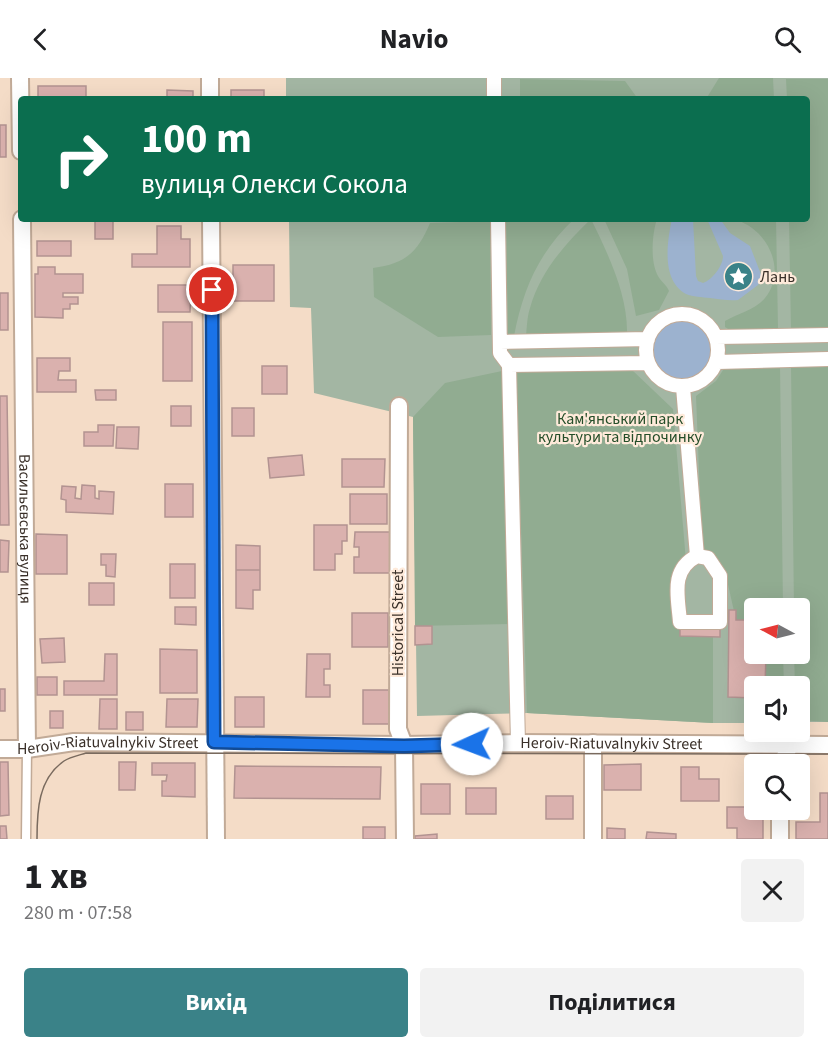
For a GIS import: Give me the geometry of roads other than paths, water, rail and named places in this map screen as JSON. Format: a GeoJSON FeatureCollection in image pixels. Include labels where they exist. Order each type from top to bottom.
{"type":"FeatureCollection","features":[{"type":"Feature","properties":{"kind":"street"},"geometry":{"type":"LineString","coordinates":[[20,78],[20,96]]}},
{"type":"Feature","properties":{"kind":"street"},"geometry":{"type":"LineString","coordinates":[[210,78],[210,96]]}},
{"type":"Feature","properties":{"kind":"street"},"geometry":{"type":"LineString","coordinates":[[494,78],[494,96]]}},
{"type":"Feature","properties":{"kind":"street","name":"Васильєвська вулиця"},"geometry":{"type":"LineString","coordinates":[[22,222],[27,749]]}},
{"type":"Feature","properties":{"kind":"street"},"geometry":{"type":"LineString","coordinates":[[211,222],[216,839]]}},
{"type":"Feature","properties":{"kind":"street"},"geometry":{"type":"LineString","coordinates":[[498,222],[500,353],[509,364],[518,743]]}},
{"type":"Feature","properties":{"kind":"street"},"geometry":{"type":"LineString","coordinates":[[682,314],[696,316],[708,324],[716,337],[719,350],[717,362],[709,376],[697,384],[683,387],[669,385],[657,377],[648,363],[646,351],[648,339],[656,325],[668,317],[682,314]]}},
{"type":"Feature","properties":{"kind":"street"},"geometry":{"type":"LineString","coordinates":[[716,337],[828,335]]}},
{"type":"Feature","properties":{"kind":"street"},"geometry":{"type":"LineString","coordinates":[[500,342],[648,339]]}},
{"type":"Feature","properties":{"kind":"street"},"geometry":{"type":"LineString","coordinates":[[717,362],[828,359]]}},
{"type":"Feature","properties":{"kind":"street"},"geometry":{"type":"LineString","coordinates":[[509,364],[648,363]]}},
{"type":"Feature","properties":{"kind":"street"},"geometry":{"type":"LineString","coordinates":[[683,387],[697,556]]}},
{"type":"Feature","properties":{"kind":"street","name":"Historical Street"},"geometry":{"type":"LineString","coordinates":[[399,406],[398,729],[404,746],[405,839]]}},
{"type":"Feature","properties":{"kind":"street"},"geometry":{"type":"LineString","coordinates":[[697,556],[708,558],[720,576],[720,622],[680,622],[678,577],[687,561],[697,556]]}},
{"type":"Feature","properties":{"kind":"street","name":"Heroiv-Riatuvalnykiv Street"},"geometry":{"type":"LineString","coordinates":[[0,749],[27,749],[74,742],[404,746],[518,743],[828,745]]}},
{"type":"Feature","properties":{"kind":"street"},"geometry":{"type":"LineString","coordinates":[[593,743],[593,839]]}},
{"type":"Feature","properties":{"kind":"street"},"geometry":{"type":"LineString","coordinates":[[786,754],[790,745]]}},
{"type":"Feature","properties":{"kind":"street"},"geometry":{"type":"LineString","coordinates":[[780,820],[780,839]]}},
{"type":"Feature","properties":{"kind":"lane","name":"Васильєвська вулиця"},"geometry":{"type":"LineString","coordinates":[[26,839],[27,749]]}},
{"type":"Feature","properties":{"kind":"water"},"geometry":{"type":"Polygon","coordinates":[[[672,222],[693,222],[696,276],[698,281],[703,283],[716,272],[723,256],[708,222],[722,222],[730,233],[750,246],[762,277],[758,285],[738,300],[686,294],[678,288],[669,270],[672,222]]]}},
{"type":"Feature","properties":{"kind":"water"},"geometry":{"type":"Polygon","coordinates":[[[682,321],[698,326],[706,334],[711,350],[706,366],[698,374],[682,379],[666,374],[658,366],[653,350],[658,334],[666,326],[682,321]]]}},
{"type":"Feature","properties":{"kind":"tram line"},"geometry":{"type":"LineString","coordinates":[[37,839],[41,796],[49,777],[64,761],[86,753],[828,754]]}},
{"type":"Feature","properties":{"kind":"place","name":"Лань"},"geometry":{"type":"Point","coordinates":[739,277]}},
{"type":"Feature","properties":{"kind":"park label","name":"Кам'янський парк культури та відпочинку"},"geometry":{"type":"Point","coordinates":[620,428]}}]}
